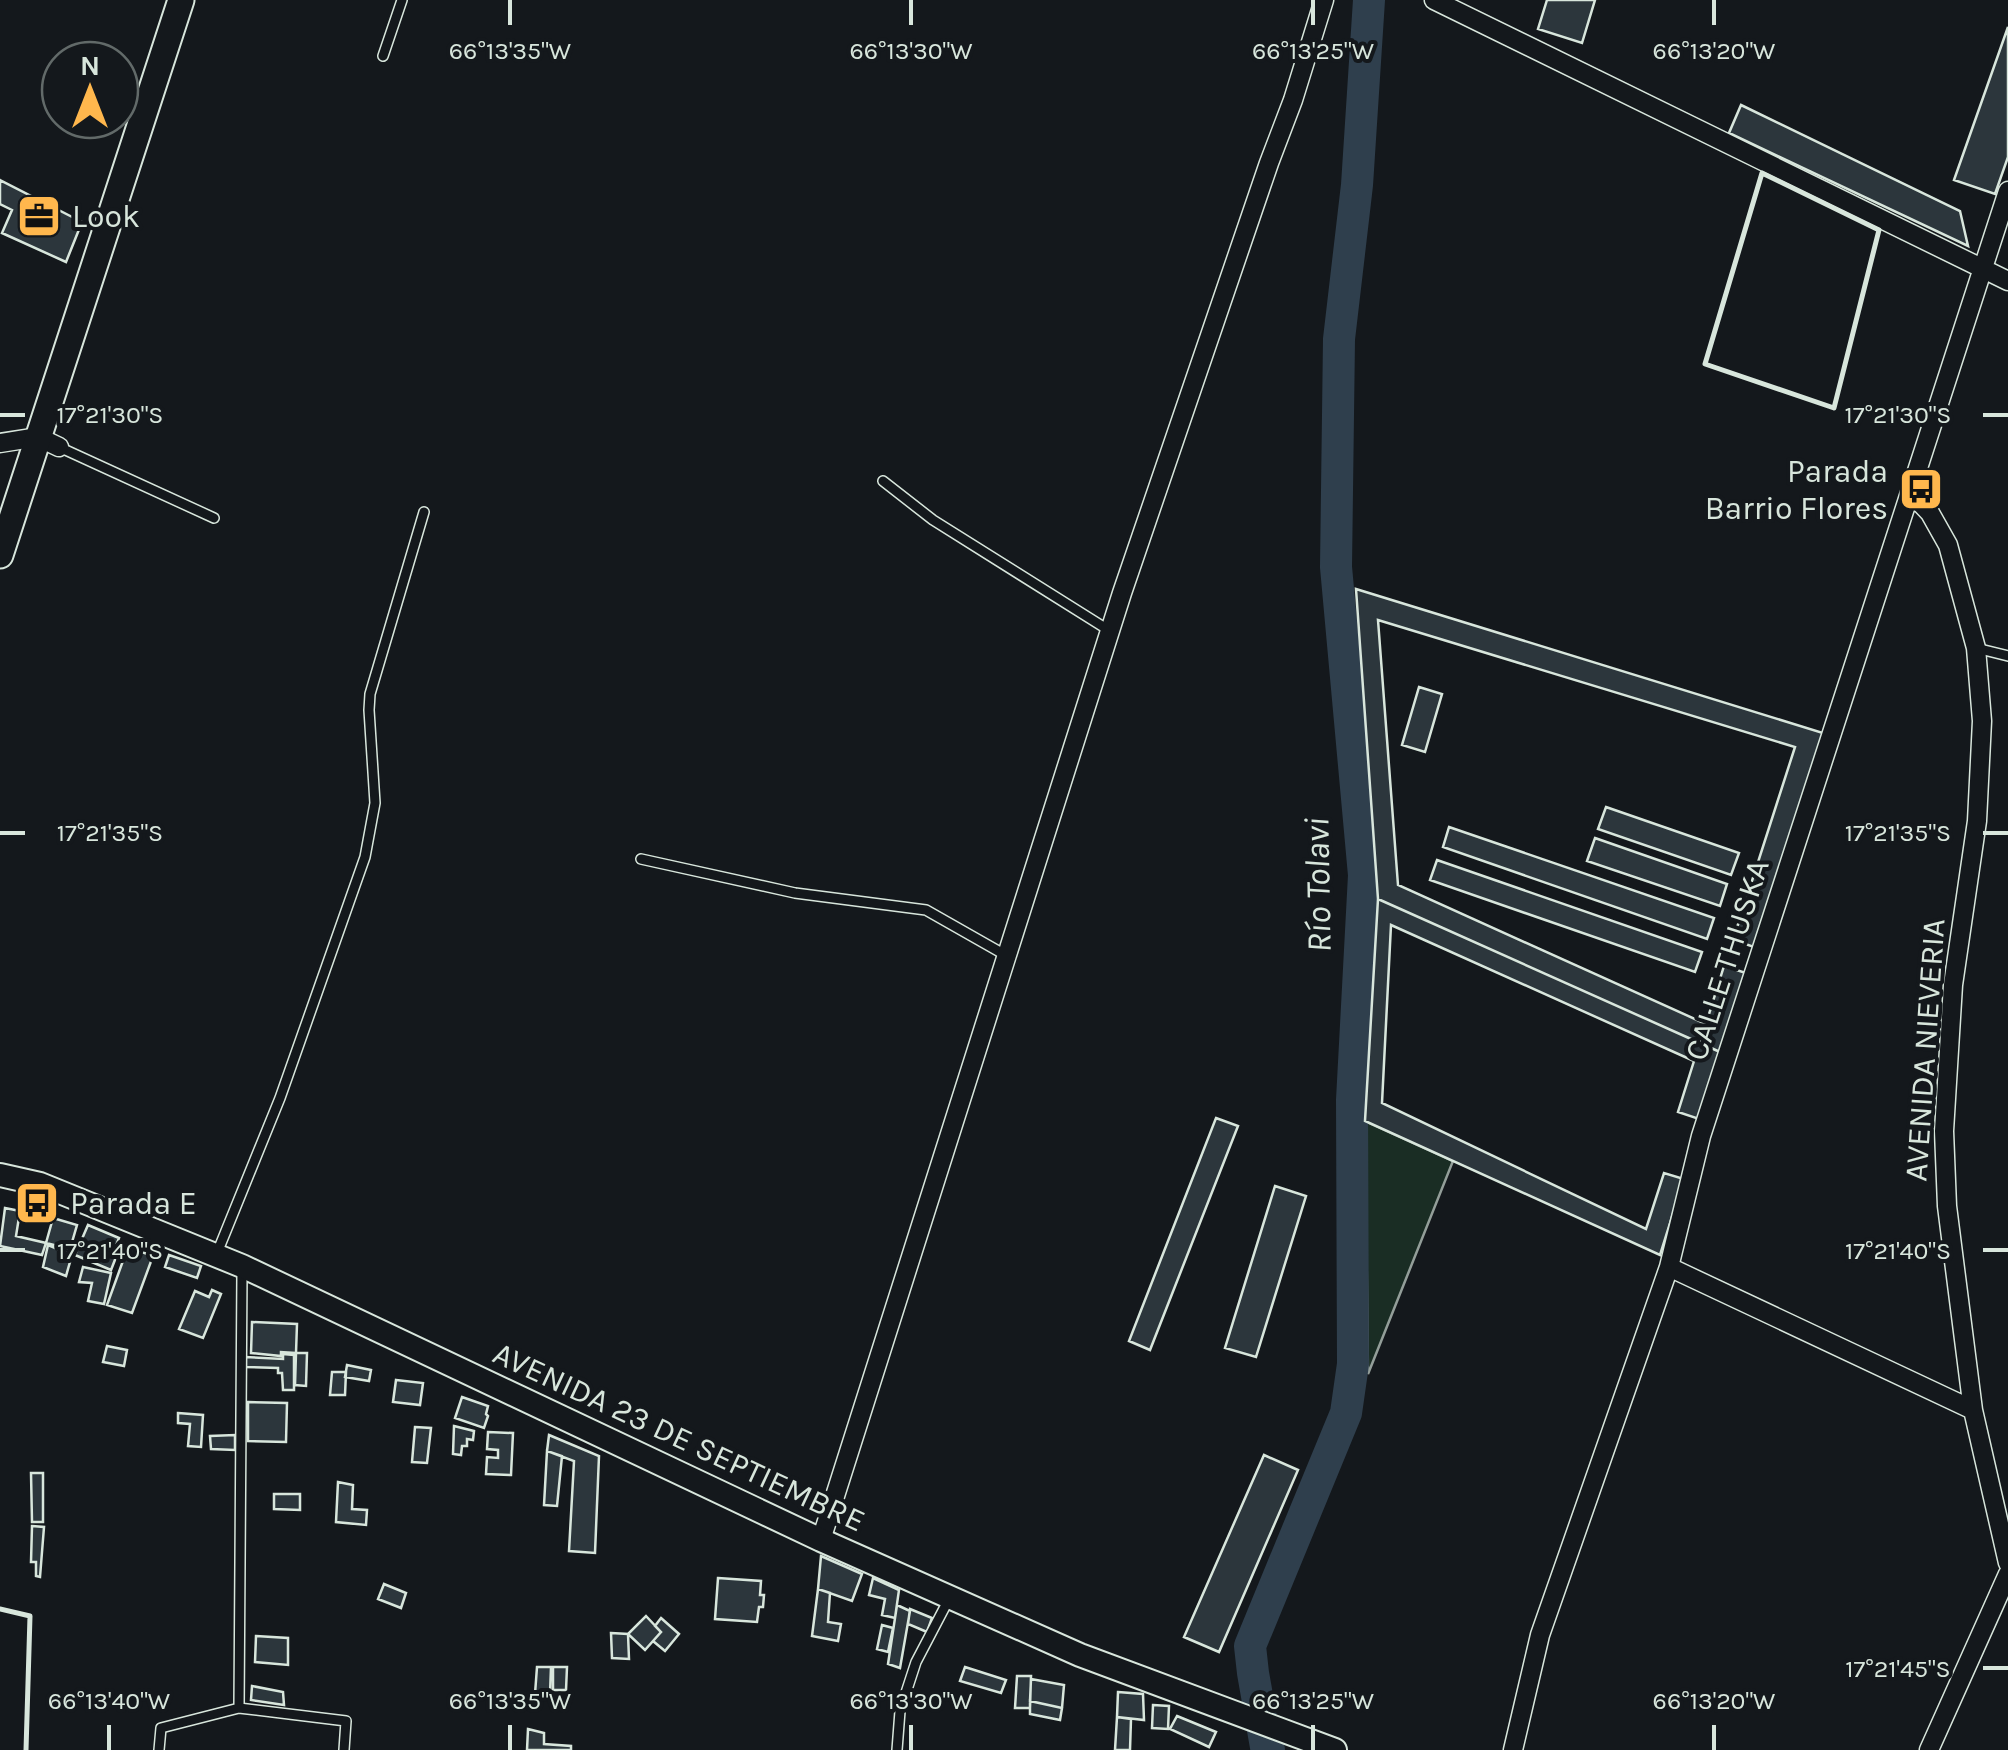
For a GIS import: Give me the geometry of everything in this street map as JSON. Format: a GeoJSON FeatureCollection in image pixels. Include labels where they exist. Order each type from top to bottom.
{"type":"FeatureCollection","features":[{"type":"Feature","properties":{"kind":"main road"},"geometry":{"type":"LineString","coordinates":[[0,555],[48,442],[180,0]]}},
{"type":"Feature","properties":{"kind":"main road","name":"AVENIDA 23 DE SEPTIEMBRE"},"geometry":{"type":"LineString","coordinates":[[0,1174],[40,1184],[242,1266],[950,1599],[1080,1655],[1334,1750]]}},
{"type":"Feature","properties":{"kind":"street"},"geometry":{"type":"LineString","coordinates":[[822,1540],[1110,630],[1324,0]]}},
{"type":"Feature","properties":{"kind":"street"},"geometry":{"type":"LineString","coordinates":[[1434,0],[2008,281]]}},
{"type":"Feature","properties":{"kind":"street","name":"CALLE THUSKA"},"geometry":{"type":"LineString","coordinates":[[1513,1750],[1540,1635],[1669,1268],[1701,1136],[2008,191]]}},
{"type":"Feature","properties":{"kind":"street"},"geometry":{"type":"LineString","coordinates":[[0,444],[48,442]]}},
{"type":"Feature","properties":{"kind":"street","name":"AVENIDA NIEVERIA"},"geometry":{"type":"LineString","coordinates":[[1910,492],[1930,513],[1948,545],[1976,648],[1982,720],[1977,821],[1953,985],[1944,1132],[1946,1206],[1974,1410],[2008,1562]]}},
{"type":"Feature","properties":{"kind":"street"},"geometry":{"type":"LineString","coordinates":[[1669,1268],[1974,1410]]}},
{"type":"Feature","properties":{"kind":"street"},"geometry":{"type":"LineString","coordinates":[[1929,1750],[2008,1574]]}},
{"type":"Feature","properties":{"kind":"lane"},"geometry":{"type":"LineString","coordinates":[[383,56],[402,0]]}},
{"type":"Feature","properties":{"kind":"lane"},"geometry":{"type":"LineString","coordinates":[[48,442],[214,518]]}},
{"type":"Feature","properties":{"kind":"lane"},"geometry":{"type":"LineString","coordinates":[[883,480],[933,520],[1110,630]]}},
{"type":"Feature","properties":{"kind":"lane"},"geometry":{"type":"LineString","coordinates":[[216,1255],[280,1098],[365,857],[376,803],[370,694],[424,512]]}},
{"type":"Feature","properties":{"kind":"lane"},"geometry":{"type":"LineString","coordinates":[[1976,648],[2008,656]]}},
{"type":"Feature","properties":{"kind":"lane"},"geometry":{"type":"LineString","coordinates":[[641,858],[795,892],[926,910],[1007,956]]}},
{"type":"Feature","properties":{"kind":"lane"},"geometry":{"type":"LineString","coordinates":[[239,1708],[242,1266]]}},
{"type":"Feature","properties":{"kind":"lane"},"geometry":{"type":"LineString","coordinates":[[897,1750],[900,1711],[916,1662],[950,1599]]}},
{"type":"Feature","properties":{"kind":"lane"},"geometry":{"type":"LineString","coordinates":[[159,1750],[161,1728],[239,1708],[346,1721],[344,1750]]}},
{"type":"Feature","properties":{"kind":"green space"},"geometry":{"type":"Polygon","coordinates":[[[1365,1121],[1453,1161],[1368,1374],[1365,1121]]]}},
{"type":"Feature","properties":{"kind":"building"},"geometry":{"type":"Polygon","coordinates":[[[1547,0],[1595,0],[1582,43],[1538,29],[1547,0]]]}},
{"type":"Feature","properties":{"kind":"building"},"geometry":{"type":"Polygon","coordinates":[[[2008,27],[2008,157],[1995,194],[1954,180],[2008,27]]]}},
{"type":"Feature","properties":{"kind":"building"},"geometry":{"type":"Polygon","coordinates":[[[1741,105],[1960,211],[1968,246],[1729,133],[1741,105]]]}},
{"type":"Feature","properties":{"kind":"building","name":"Look"},"geometry":{"type":"Polygon","coordinates":[[[0,180],[82,222],[66,262],[2,233],[12,210],[0,204],[0,180]]]}},
{"type":"Feature","properties":{"kind":"building"},"geometry":{"type":"Polygon","coordinates":[[[1356,589],[1823,733],[1754,947],[1733,940],[1795,747],[1378,620],[1398,885],[1706,1024],[1700,1043],[1378,899],[1356,589]]]}},
{"type":"Feature","properties":{"kind":"building"},"geometry":{"type":"Polygon","coordinates":[[[1419,687],[1442,694],[1425,752],[1402,745],[1419,687]]]}},
{"type":"Feature","properties":{"kind":"building"},"geometry":{"type":"Polygon","coordinates":[[[1606,807],[1739,853],[1731,875],[1598,829],[1606,807]]]}},
{"type":"Feature","properties":{"kind":"building"},"geometry":{"type":"Polygon","coordinates":[[[1449,827],[1714,918],[1707,939],[1443,847],[1449,827]]]}},
{"type":"Feature","properties":{"kind":"building"},"geometry":{"type":"Polygon","coordinates":[[[1595,838],[1727,884],[1720,906],[1587,861],[1595,838]]]}},
{"type":"Feature","properties":{"kind":"building"},"geometry":{"type":"Polygon","coordinates":[[[1437,860],[1702,952],[1695,972],[1430,880],[1437,860]]]}},
{"type":"Feature","properties":{"kind":"building"},"geometry":{"type":"Polygon","coordinates":[[[1378,899],[1720,1052],[1699,1119],[1678,1112],[1694,1061],[1391,925],[1382,1103],[1646,1229],[1664,1173],[1684,1179],[1660,1255],[1365,1121],[1378,899]]]}},
{"type":"Feature","properties":{"kind":"building"},"geometry":{"type":"Polygon","coordinates":[[[1724,966],[1746,973],[1720,1052],[1700,1043],[1724,966]]]}},
{"type":"Feature","properties":{"kind":"building"},"geometry":{"type":"Polygon","coordinates":[[[1216,1118],[1238,1126],[1150,1350],[1129,1341],[1216,1118]]]}},
{"type":"Feature","properties":{"kind":"building"},"geometry":{"type":"Polygon","coordinates":[[[1275,1186],[1306,1196],[1256,1357],[1225,1348],[1275,1186]]]}},
{"type":"Feature","properties":{"kind":"building"},"geometry":{"type":"Polygon","coordinates":[[[5,1208],[20,1211],[16,1236],[46,1243],[42,1255],[0,1246],[5,1208]]]}},
{"type":"Feature","properties":{"kind":"building"},"geometry":{"type":"Polygon","coordinates":[[[53,1218],[77,1225],[70,1249],[46,1243],[53,1218]]]}},
{"type":"Feature","properties":{"kind":"building"},"geometry":{"type":"Polygon","coordinates":[[[88,1225],[119,1238],[111,1270],[75,1255],[88,1225]]]}},
{"type":"Feature","properties":{"kind":"building"},"geometry":{"type":"Polygon","coordinates":[[[48,1245],[72,1255],[66,1276],[43,1267],[48,1245]]]}},
{"type":"Feature","properties":{"kind":"building"},"geometry":{"type":"Polygon","coordinates":[[[128,1247],[153,1256],[132,1313],[107,1305],[128,1247]]]}},
{"type":"Feature","properties":{"kind":"building"},"geometry":{"type":"Polygon","coordinates":[[[169,1255],[201,1266],[197,1278],[165,1267],[169,1255]]]}},
{"type":"Feature","properties":{"kind":"building"},"geometry":{"type":"Polygon","coordinates":[[[83,1267],[111,1273],[104,1304],[88,1301],[92,1283],[79,1282],[83,1267]]]}},
{"type":"Feature","properties":{"kind":"building"},"geometry":{"type":"Polygon","coordinates":[[[212,1290],[221,1294],[203,1338],[179,1329],[195,1291],[209,1297],[212,1290]]]}},
{"type":"Feature","properties":{"kind":"building"},"geometry":{"type":"Polygon","coordinates":[[[252,1322],[297,1324],[296,1353],[251,1353],[252,1322]]]}},
{"type":"Feature","properties":{"kind":"building"},"geometry":{"type":"Polygon","coordinates":[[[107,1346],[127,1350],[124,1366],[103,1362],[107,1346]]]}},
{"type":"Feature","properties":{"kind":"building"},"geometry":{"type":"Polygon","coordinates":[[[296,1353],[307,1353],[306,1386],[295,1385],[296,1353]]]}},
{"type":"Feature","properties":{"kind":"building"},"geometry":{"type":"Polygon","coordinates":[[[283,1354],[294,1355],[294,1390],[283,1390],[278,1368],[245,1367],[245,1357],[283,1359],[283,1354]]]}},
{"type":"Feature","properties":{"kind":"building"},"geometry":{"type":"Polygon","coordinates":[[[347,1365],[371,1370],[369,1381],[345,1377],[347,1365]]]}},
{"type":"Feature","properties":{"kind":"building"},"geometry":{"type":"Polygon","coordinates":[[[332,1372],[346,1372],[345,1395],[330,1395],[332,1372]]]}},
{"type":"Feature","properties":{"kind":"building"},"geometry":{"type":"Polygon","coordinates":[[[396,1380],[423,1383],[420,1405],[393,1402],[396,1380]]]}},
{"type":"Feature","properties":{"kind":"building"},"geometry":{"type":"Polygon","coordinates":[[[462,1397],[488,1406],[484,1428],[455,1418],[462,1397]]]}},
{"type":"Feature","properties":{"kind":"building"},"geometry":{"type":"Polygon","coordinates":[[[248,1402],[287,1403],[286,1442],[248,1441],[248,1402]]]}},
{"type":"Feature","properties":{"kind":"building"},"geometry":{"type":"Polygon","coordinates":[[[178,1413],[203,1415],[201,1447],[188,1446],[190,1424],[178,1423],[178,1413]]]}},
{"type":"Feature","properties":{"kind":"building"},"geometry":{"type":"Polygon","coordinates":[[[454,1426],[474,1431],[473,1440],[467,1439],[467,1446],[462,1446],[461,1455],[453,1454],[454,1426]]]}},
{"type":"Feature","properties":{"kind":"building"},"geometry":{"type":"Polygon","coordinates":[[[415,1427],[431,1428],[427,1463],[412,1462],[415,1427]]]}},
{"type":"Feature","properties":{"kind":"building"},"geometry":{"type":"Polygon","coordinates":[[[488,1432],[513,1433],[511,1475],[486,1474],[487,1457],[498,1458],[498,1450],[487,1449],[488,1432]]]}},
{"type":"Feature","properties":{"kind":"building"},"geometry":{"type":"Polygon","coordinates":[[[235,1435],[235,1450],[211,1449],[210,1436],[235,1435]]]}},
{"type":"Feature","properties":{"kind":"building"},"geometry":{"type":"Polygon","coordinates":[[[549,1435],[599,1456],[595,1553],[569,1551],[574,1461],[547,1451],[549,1435]]]}},
{"type":"Feature","properties":{"kind":"building"},"geometry":{"type":"Polygon","coordinates":[[[547,1451],[562,1456],[557,1506],[544,1505],[547,1451]]]}},
{"type":"Feature","properties":{"kind":"building"},"geometry":{"type":"Polygon","coordinates":[[[1264,1455],[1298,1470],[1219,1652],[1184,1637],[1264,1455]]]}},
{"type":"Feature","properties":{"kind":"building"},"geometry":{"type":"Polygon","coordinates":[[[31,1473],[43,1473],[43,1522],[32,1522],[31,1473]]]}},
{"type":"Feature","properties":{"kind":"building"},"geometry":{"type":"Polygon","coordinates":[[[338,1482],[353,1485],[352,1509],[367,1510],[366,1525],[336,1522],[338,1482]]]}},
{"type":"Feature","properties":{"kind":"building"},"geometry":{"type":"Polygon","coordinates":[[[274,1494],[300,1494],[300,1510],[274,1509],[274,1494]]]}},
{"type":"Feature","properties":{"kind":"building"},"geometry":{"type":"Polygon","coordinates":[[[32,1526],[44,1527],[40,1577],[36,1576],[36,1562],[31,1562],[32,1526]]]}},
{"type":"Feature","properties":{"kind":"building"},"geometry":{"type":"Polygon","coordinates":[[[821,1556],[862,1574],[852,1601],[818,1589],[821,1556]]]}},
{"type":"Feature","properties":{"kind":"building"},"geometry":{"type":"Polygon","coordinates":[[[718,1578],[761,1581],[763,1607],[759,1607],[757,1622],[715,1619],[718,1578]]]}},
{"type":"Feature","properties":{"kind":"building"},"geometry":{"type":"Polygon","coordinates":[[[873,1578],[899,1590],[895,1618],[882,1615],[885,1599],[869,1595],[873,1578]]]}},
{"type":"Feature","properties":{"kind":"building"},"geometry":{"type":"Polygon","coordinates":[[[384,1584],[406,1593],[401,1608],[378,1599],[384,1584]]]}},
{"type":"Feature","properties":{"kind":"building"},"geometry":{"type":"Polygon","coordinates":[[[818,1589],[830,1593],[828,1622],[841,1624],[838,1641],[812,1636],[818,1589]]]}},
{"type":"Feature","properties":{"kind":"building"},"geometry":{"type":"Polygon","coordinates":[[[897,1605],[910,1611],[900,1668],[888,1664],[897,1605]]]}},
{"type":"Feature","properties":{"kind":"building"},"geometry":{"type":"Polygon","coordinates":[[[910,1609],[932,1618],[927,1632],[908,1624],[910,1609]]]}},
{"type":"Feature","properties":{"kind":"building"},"geometry":{"type":"Polygon","coordinates":[[[646,1616],[661,1632],[645,1650],[628,1634],[646,1616]]]}},
{"type":"Feature","properties":{"kind":"building"},"geometry":{"type":"Polygon","coordinates":[[[661,1618],[679,1634],[665,1651],[653,1641],[661,1632],[655,1626],[661,1618]]]}},
{"type":"Feature","properties":{"kind":"building"},"geometry":{"type":"Polygon","coordinates":[[[882,1625],[893,1628],[888,1652],[877,1649],[882,1625]]]}},
{"type":"Feature","properties":{"kind":"building"},"geometry":{"type":"Polygon","coordinates":[[[611,1633],[628,1634],[629,1659],[612,1658],[611,1633]]]}},
{"type":"Feature","properties":{"kind":"building"},"geometry":{"type":"Polygon","coordinates":[[[256,1636],[288,1638],[288,1665],[255,1662],[256,1636]]]}},
{"type":"Feature","properties":{"kind":"building"},"geometry":{"type":"Polygon","coordinates":[[[537,1667],[551,1667],[550,1694],[535,1694],[537,1667]]]}},
{"type":"Feature","properties":{"kind":"building"},"geometry":{"type":"Polygon","coordinates":[[[553,1667],[567,1667],[566,1690],[553,1690],[553,1667]]]}},
{"type":"Feature","properties":{"kind":"building"},"geometry":{"type":"Polygon","coordinates":[[[965,1667],[1006,1680],[1001,1693],[960,1681],[965,1667]]]}},
{"type":"Feature","properties":{"kind":"building"},"geometry":{"type":"Polygon","coordinates":[[[1017,1676],[1031,1676],[1030,1708],[1015,1708],[1017,1676]]]}},
{"type":"Feature","properties":{"kind":"building"},"geometry":{"type":"Polygon","coordinates":[[[1031,1679],[1064,1685],[1062,1708],[1030,1701],[1031,1679]]]}},
{"type":"Feature","properties":{"kind":"building"},"geometry":{"type":"Polygon","coordinates":[[[252,1686],[283,1692],[284,1705],[251,1700],[252,1686]]]}},
{"type":"Feature","properties":{"kind":"building"},"geometry":{"type":"Polygon","coordinates":[[[1118,1692],[1143,1694],[1144,1720],[1117,1717],[1118,1692]]]}},
{"type":"Feature","properties":{"kind":"building"},"geometry":{"type":"Polygon","coordinates":[[[1030,1701],[1062,1708],[1060,1720],[1030,1714],[1030,1701]]]}},
{"type":"Feature","properties":{"kind":"building"},"geometry":{"type":"Polygon","coordinates":[[[1153,1705],[1169,1706],[1168,1729],[1152,1728],[1153,1705]]]}},
{"type":"Feature","properties":{"kind":"building"},"geometry":{"type":"Polygon","coordinates":[[[1177,1716],[1216,1732],[1209,1747],[1170,1729],[1177,1716]]]}},
{"type":"Feature","properties":{"kind":"building"},"geometry":{"type":"Polygon","coordinates":[[[1117,1717],[1131,1719],[1130,1750],[1115,1750],[1117,1717]]]}},
{"type":"Feature","properties":{"kind":"building"},"geometry":{"type":"Polygon","coordinates":[[[528,1729],[544,1733],[544,1744],[571,1746],[571,1750],[527,1750],[528,1729]]]}},
{"type":"Feature","properties":{"kind":"waterway","name":"Río Tolavi"},"geometry":{"type":"LineString","coordinates":[[1269,1750],[1250,1646],[1346,1413],[1353,1364],[1352,1100],[1364,875],[1336,567],[1339,339],[1357,185],[1369,0]]}},
{"type":"Feature","properties":{"kind":"wall"},"geometry":{"type":"LineString","coordinates":[[1762,173],[1879,230],[1834,408],[1705,364],[1762,173]]}},
{"type":"Feature","properties":{"kind":"wall"},"geometry":{"type":"LineString","coordinates":[[0,1609],[30,1616],[26,1750]]}},
{"type":"Feature","properties":{"kind":"place","name":"Look"},"geometry":{"type":"Point","coordinates":[39,216]}},
{"type":"Feature","properties":{"kind":"place","name":"Parada Barrio Flores"},"geometry":{"type":"Point","coordinates":[1921,489]}},
{"type":"Feature","properties":{"kind":"place","name":"Parada E"},"geometry":{"type":"Point","coordinates":[37,1203]}}]}
